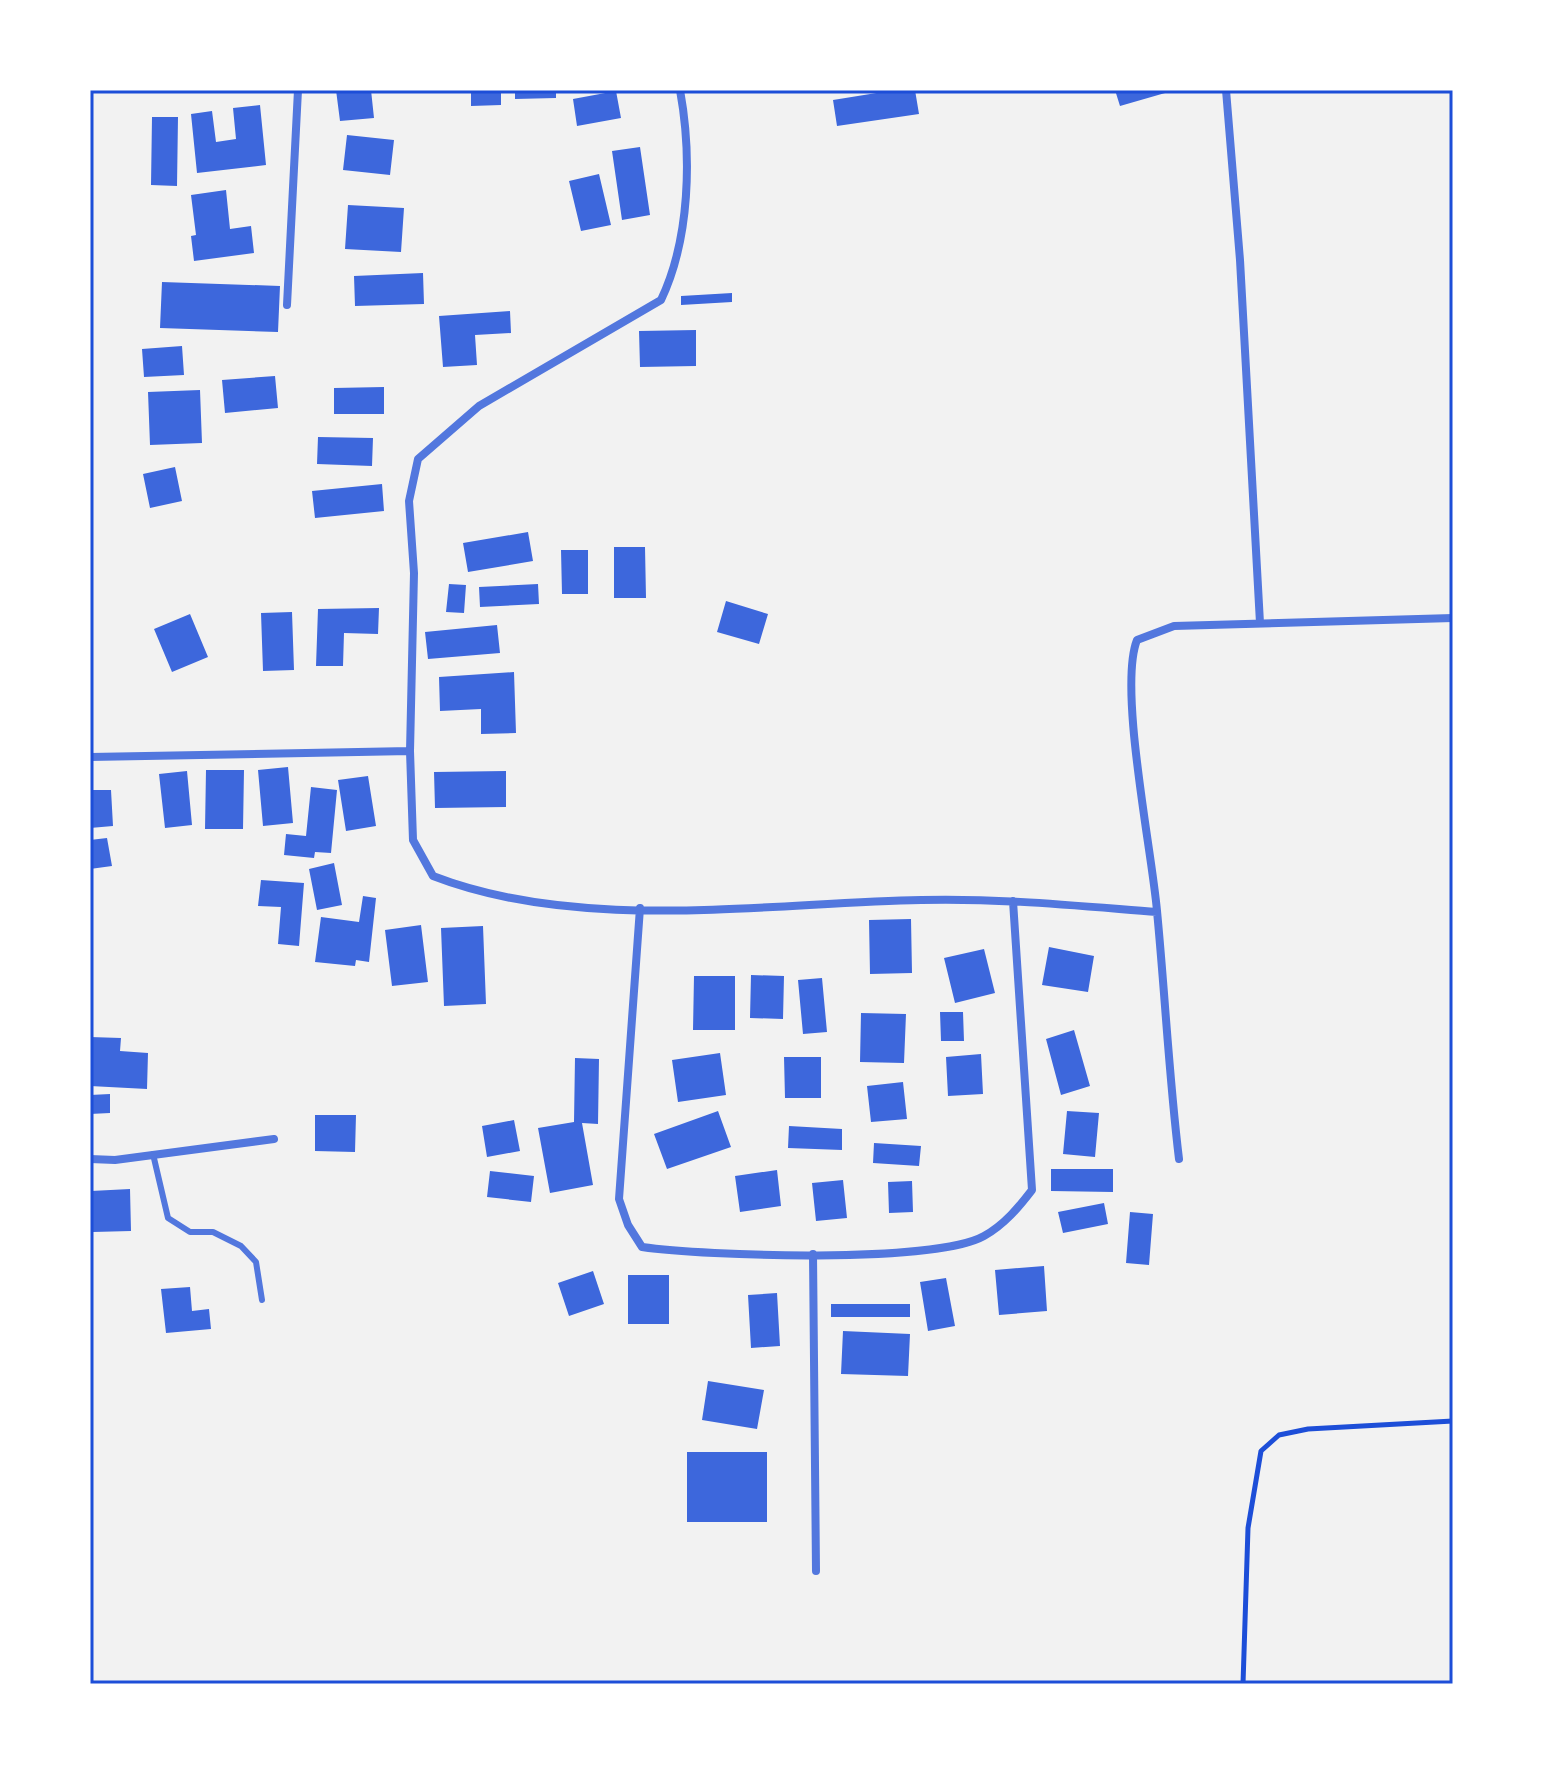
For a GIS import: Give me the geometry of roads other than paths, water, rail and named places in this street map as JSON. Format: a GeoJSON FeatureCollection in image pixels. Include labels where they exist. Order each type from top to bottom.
{"type":"FeatureCollection","features":[{"type":"Feature","properties":{"kind":"street"},"geometry":{"type":"LineString","coordinates":[[287,305],[298,90]]}},
{"type":"Feature","properties":{"kind":"street"},"geometry":{"type":"LineString","coordinates":[[680,90],[687,127],[685,177],[678,243],[671,277],[661,300],[479,406],[418,459],[409,501],[414,573],[410,751],[413,840],[433,876],[473,892],[528,904],[640,908],[1013,901],[1157,912]]}},
{"type":"Feature","properties":{"kind":"street"},"geometry":{"type":"LineString","coordinates":[[1226,90],[1240,260],[1260,623]]}},
{"type":"Feature","properties":{"kind":"street"},"geometry":{"type":"LineString","coordinates":[[1179,1159],[1130,658],[1137,640],[1154,631],[1174,626],[1453,618]]}},
{"type":"Feature","properties":{"kind":"street"},"geometry":{"type":"LineString","coordinates":[[90,757],[410,751]]}},
{"type":"Feature","properties":{"kind":"street"},"geometry":{"type":"LineString","coordinates":[[640,908],[619,1199],[628,1225],[642,1247],[682,1253],[813,1254],[943,1247],[983,1237],[1012,1215],[1032,1190],[1013,901]]}},
{"type":"Feature","properties":{"kind":"street"},"geometry":{"type":"LineString","coordinates":[[90,1159],[274,1139]]}},
{"type":"Feature","properties":{"kind":"street"},"geometry":{"type":"LineString","coordinates":[[813,1254],[816,1571]]}},
{"type":"Feature","properties":{"kind":"lane"},"geometry":{"type":"LineString","coordinates":[[153,1154],[168,1218],[190,1232],[213,1232],[241,1246],[256,1262],[262,1300]]}}]}
